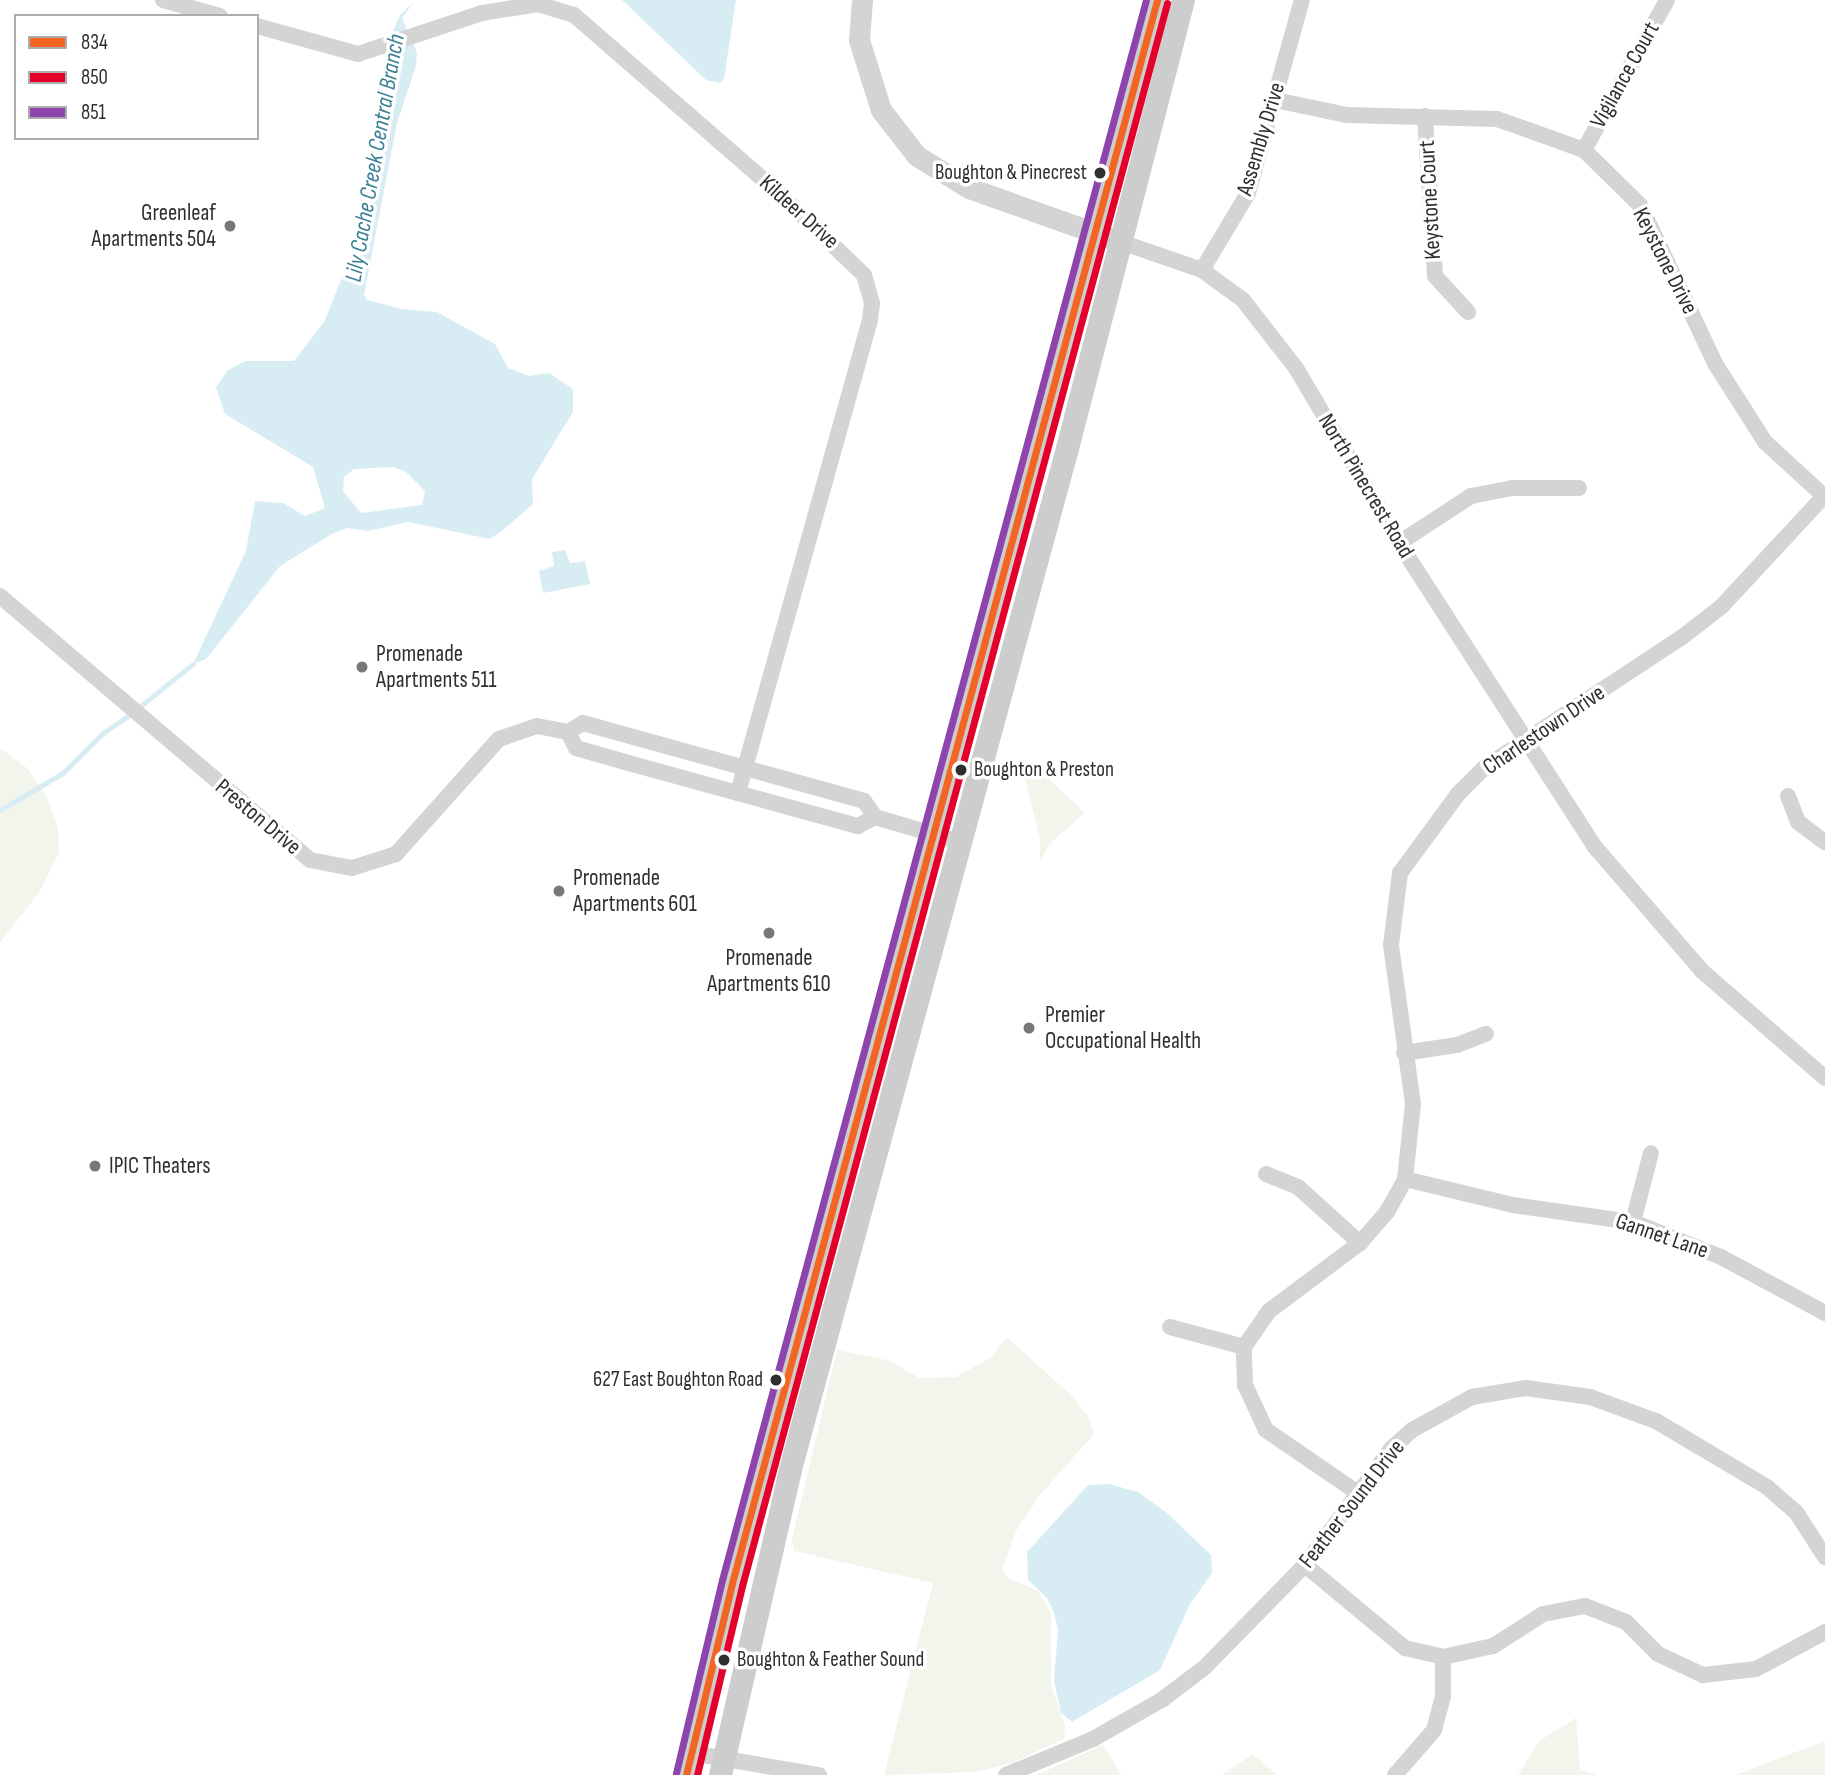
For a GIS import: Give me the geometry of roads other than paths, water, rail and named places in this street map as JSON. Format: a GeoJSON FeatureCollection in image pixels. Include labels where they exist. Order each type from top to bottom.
{"type":"FeatureCollection","features":[{"type":"Feature","properties":{"kind":"main road"},"geometry":{"type":"LineString","coordinates":[[688,1764],[732,1583],[935,835],[1157,0]]}},
{"type":"Feature","properties":{"kind":"main road"},"geometry":{"type":"LineString","coordinates":[[722,1766],[790,1469],[1121,242],[1183,0]]}},
{"type":"Feature","properties":{"kind":"street"},"geometry":{"type":"LineString","coordinates":[[163,0],[213,14]]}},
{"type":"Feature","properties":{"kind":"street","name":"North Pinecrest Road"},"geometry":{"type":"LineString","coordinates":[[862,0],[859,40],[881,110],[917,156],[969,188],[1202,270],[1243,300],[1277,342],[1399,543],[1528,739],[1595,847],[1702,971],[1825,1078]]}},
{"type":"Feature","properties":{"kind":"street","name":"Assembly Drive"},"geometry":{"type":"LineString","coordinates":[[1202,270],[1248,193],[1302,0]]}},
{"type":"Feature","properties":{"kind":"street","name":"Vigilance Court"},"geometry":{"type":"LineString","coordinates":[[1584,150],[1667,0]]}},
{"type":"Feature","properties":{"kind":"street","name":"Kildeer Drive"},"geometry":{"type":"LineString","coordinates":[[259,27],[358,54],[482,13],[538,4],[574,16],[781,196],[864,275],[872,303],[870,320],[738,793]]}},
{"type":"Feature","properties":{"kind":"street","name":"Keystone Drive"},"geometry":{"type":"LineString","coordinates":[[1275,100],[1348,115],[1497,119],[1584,150],[1640,205],[1716,365],[1765,442],[1824,496]]}},
{"type":"Feature","properties":{"kind":"street","name":"Keystone Court"},"geometry":{"type":"LineString","coordinates":[[1425,116],[1435,276],[1468,312]]}},
{"type":"Feature","properties":{"kind":"street"},"geometry":{"type":"LineString","coordinates":[[1399,543],[1471,496],[1512,488],[1578,488]]}},
{"type":"Feature","properties":{"kind":"street","name":"Charlestown Drive"},"geometry":{"type":"LineString","coordinates":[[1405,1179],[1413,1104],[1391,945],[1400,873],[1473,778],[1721,607],[1824,496]]}},
{"type":"Feature","properties":{"kind":"street","name":"Preston Drive"},"geometry":{"type":"LineString","coordinates":[[0,596],[310,860],[352,868],[396,854],[499,739],[537,726],[568,732],[583,723],[864,801],[874,817],[960,842]]}},
{"type":"Feature","properties":{"kind":"street","name":"Preston Drive"},"geometry":{"type":"LineString","coordinates":[[568,732],[576,748],[858,826],[874,817]]}},
{"type":"Feature","properties":{"kind":"street"},"geometry":{"type":"LineString","coordinates":[[1788,796],[1798,822],[1825,842]]}},
{"type":"Feature","properties":{"kind":"street"},"geometry":{"type":"LineString","coordinates":[[1404,1053],[1457,1045],[1486,1034]]}},
{"type":"Feature","properties":{"kind":"street"},"geometry":{"type":"LineString","coordinates":[[1633,1222],[1651,1153]]}},
{"type":"Feature","properties":{"kind":"street"},"geometry":{"type":"LineString","coordinates":[[1266,1174],[1298,1187],[1360,1243]]}},
{"type":"Feature","properties":{"kind":"street"},"geometry":{"type":"LineString","coordinates":[[1358,1493],[1266,1430],[1245,1385],[1244,1347],[1269,1311],[1360,1243],[1387,1212],[1405,1179]]}},
{"type":"Feature","properties":{"kind":"street","name":"Gannet Lane"},"geometry":{"type":"LineString","coordinates":[[1405,1179],[1513,1205],[1633,1222],[1721,1257],[1825,1313]]}},
{"type":"Feature","properties":{"kind":"street"},"geometry":{"type":"LineString","coordinates":[[1170,1327],[1244,1347]]}},
{"type":"Feature","properties":{"kind":"street","name":"Feather Sound Drive"},"geometry":{"type":"LineString","coordinates":[[1006,1775],[1093,1739],[1163,1699],[1213,1660],[1305,1565],[1358,1493],[1412,1430],[1472,1397],[1526,1388],[1590,1397],[1656,1420],[1768,1487],[1796,1512],[1823,1550]]}},
{"type":"Feature","properties":{"kind":"street"},"geometry":{"type":"LineString","coordinates":[[1305,1565],[1405,1648],[1443,1657],[1493,1646],[1543,1614],[1585,1606],[1626,1622],[1658,1654],[1703,1675],[1756,1669],[1825,1632]]}},
{"type":"Feature","properties":{"kind":"street"},"geometry":{"type":"LineString","coordinates":[[1395,1775],[1434,1730],[1443,1697],[1443,1657]]}},
{"type":"Feature","properties":{"kind":"street"},"geometry":{"type":"LineString","coordinates":[[688,1764],[819,1775]]}},
{"type":"Feature","properties":{"kind":"water"},"geometry":{"type":"Polygon","coordinates":[[[622,0],[736,0],[724,79],[720,83],[706,80],[622,0]]]}},
{"type":"Feature","properties":{"kind":"water"},"geometry":{"type":"Polygon","coordinates":[[[414,2],[402,18],[417,52],[416,66],[397,123],[364,295],[367,300],[402,309],[437,312],[495,344],[508,368],[529,376],[549,373],[573,389],[573,412],[532,479],[533,504],[490,539],[408,522],[368,531],[347,528],[332,534],[280,566],[206,659],[193,664],[246,551],[255,501],[283,503],[305,516],[325,508],[313,467],[225,414],[216,387],[228,370],[246,361],[294,361],[324,322],[351,255],[391,67],[392,33],[400,15],[414,2]],[[393,467],[354,469],[344,477],[343,491],[361,513],[422,505],[425,491],[406,472],[393,467]]]}},
{"type":"Feature","properties":{"kind":"water"},"geometry":{"type":"Polygon","coordinates":[[[565,550],[570,563],[585,561],[590,584],[543,593],[539,571],[554,566],[552,552],[565,550]]]}},
{"type":"Feature","properties":{"kind":"water"},"geometry":{"type":"Polygon","coordinates":[[[1109,1484],[1138,1492],[1167,1513],[1211,1555],[1212,1573],[1190,1604],[1160,1670],[1072,1722],[1061,1713],[1054,1680],[1058,1630],[1054,1613],[1047,1598],[1028,1580],[1027,1552],[1088,1485],[1109,1484]]]}},
{"type":"Feature","properties":{"kind":"waterway","name":"Lily Cache Creek Central Branch"},"geometry":{"type":"LineString","coordinates":[[138,708],[193,664]]}},
{"type":"Feature","properties":{"kind":"waterway","name":"Lily Cache Creek Central Branch"},"geometry":{"type":"LineString","coordinates":[[0,810],[63,773],[103,733],[131,714]]}},
{"type":"Feature","properties":{"kind":"place","name":"Boughton & Pinecrest"},"geometry":{"type":"Point","coordinates":[1100,173]}},
{"type":"Feature","properties":{"kind":"place","name":"Greenleaf Apartments 504"},"geometry":{"type":"Point","coordinates":[230,226]}},
{"type":"Feature","properties":{"kind":"place","name":"Promenade Apartments 511"},"geometry":{"type":"Point","coordinates":[362,667]}},
{"type":"Feature","properties":{"kind":"place","name":"Boughton & Preston"},"geometry":{"type":"Point","coordinates":[961,770]}},
{"type":"Feature","properties":{"kind":"place","name":"Promenade Apartments 601"},"geometry":{"type":"Point","coordinates":[559,891]}},
{"type":"Feature","properties":{"kind":"place","name":"Promenade Apartments 610"},"geometry":{"type":"Point","coordinates":[769,933]}},
{"type":"Feature","properties":{"kind":"place","name":"Premier Occupational Health"},"geometry":{"type":"Point","coordinates":[1029,1028]}},
{"type":"Feature","properties":{"kind":"place","name":"IPIC Theaters"},"geometry":{"type":"Point","coordinates":[95,1166]}},
{"type":"Feature","properties":{"kind":"place","name":"627 East Boughton Road"},"geometry":{"type":"Point","coordinates":[776,1380]}},
{"type":"Feature","properties":{"kind":"place","name":"Boughton & Feather Sound"},"geometry":{"type":"Point","coordinates":[724,1660]}}]}
